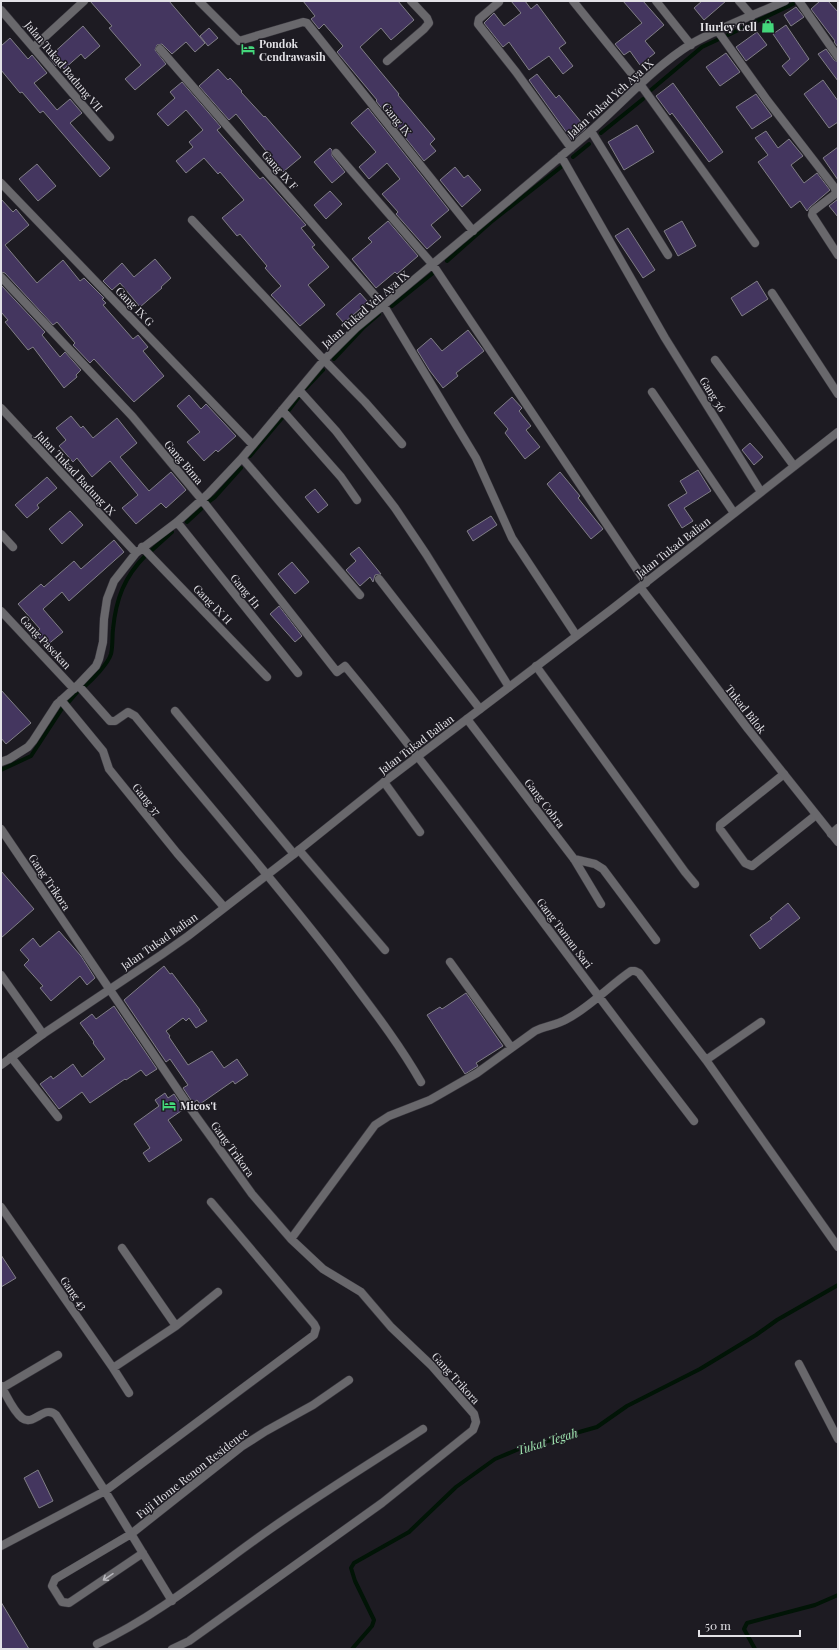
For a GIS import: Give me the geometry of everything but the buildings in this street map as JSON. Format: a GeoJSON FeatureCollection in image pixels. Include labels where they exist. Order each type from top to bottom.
{"type":"FeatureCollection","features":[{"type":"Feature","properties":{"kind":"street"},"geometry":{"type":"LineString","coordinates":[[34,47],[84,1]]}},
{"type":"Feature","properties":{"kind":"street","name":"Gang IX"},"geometry":{"type":"LineString","coordinates":[[199,1],[239,41],[303,22],[306,23],[473,231]]}},
{"type":"Feature","properties":{"kind":"street"},"geometry":{"type":"LineString","coordinates":[[387,61],[424,30],[428,23],[427,18],[411,1]]}},
{"type":"Feature","properties":{"kind":"street"},"geometry":{"type":"LineString","coordinates":[[573,1],[640,84],[755,243]]}},
{"type":"Feature","properties":{"kind":"street"},"geometry":{"type":"LineString","coordinates":[[656,1],[691,45]]}},
{"type":"Feature","properties":{"kind":"street"},"geometry":{"type":"LineString","coordinates":[[739,1],[752,16]]}},
{"type":"Feature","properties":{"kind":"street","name":"Jalan Tukad Yeh Aya IX"},"geometry":{"type":"LineString","coordinates":[[1,762],[19,753],[33,741],[57,704],[90,673],[100,660],[107,599],[114,581],[136,553],[177,522],[202,500],[242,458],[324,360],[356,328],[591,131],[640,84],[691,45],[717,30],[785,1]]}},
{"type":"Feature","properties":{"kind":"street"},"geometry":{"type":"LineString","coordinates":[[799,1],[838,57]]}},
{"type":"Feature","properties":{"kind":"street"},"geometry":{"type":"LineString","coordinates":[[499,2],[479,19],[478,24],[516,72],[571,148]]}},
{"type":"Feature","properties":{"kind":"street","name":"Jalan Tukad Badung VII"},"geometry":{"type":"LineString","coordinates":[[1,10],[110,137]]}},
{"type":"Feature","properties":{"kind":"street"},"geometry":{"type":"LineString","coordinates":[[717,30],[767,100],[837,190],[834,195],[813,211],[812,215],[838,255]]}},
{"type":"Feature","properties":{"kind":"street","name":"Gang IX F"},"geometry":{"type":"LineString","coordinates":[[160,49],[384,306],[476,458],[512,538],[576,635]]}},
{"type":"Feature","properties":{"kind":"street"},"geometry":{"type":"LineString","coordinates":[[591,131],[668,255]]}},
{"type":"Feature","properties":{"kind":"street","name":"Tukad Bilok"},"geometry":{"type":"LineString","coordinates":[[336,153],[433,265],[643,585],[695,661],[816,815],[835,831],[838,842]]}},
{"type":"Feature","properties":{"kind":"street","name":"Gang 36"},"geometry":{"type":"LineString","coordinates":[[561,156],[646,306],[761,492]]}},
{"type":"Feature","properties":{"kind":"street","name":"Gang IX G"},"geometry":{"type":"LineString","coordinates":[[1,183],[253,445]]}},
{"type":"Feature","properties":{"kind":"street"},"geometry":{"type":"LineString","coordinates":[[192,220],[365,402],[402,444]]}},
{"type":"Feature","properties":{"kind":"street","name":"Gang Bima"},"geometry":{"type":"LineString","coordinates":[[1,277],[132,416],[202,500],[337,672]]}},
{"type":"Feature","properties":{"kind":"street"},"geometry":{"type":"LineString","coordinates":[[772,293],[838,394]]}},
{"type":"Feature","properties":{"kind":"street"},"geometry":{"type":"LineString","coordinates":[[715,360],[794,466]]}},
{"type":"Feature","properties":{"kind":"street"},"geometry":{"type":"LineString","coordinates":[[299,390],[336,431],[395,508],[426,554],[509,687]]}},
{"type":"Feature","properties":{"kind":"street"},"geometry":{"type":"LineString","coordinates":[[652,392],[734,513]]}},
{"type":"Feature","properties":{"kind":"street","name":"Jalan Tukad Badung IX"},"geometry":{"type":"LineString","coordinates":[[1,408],[136,553]]}},
{"type":"Feature","properties":{"kind":"street"},"geometry":{"type":"LineString","coordinates":[[282,410],[342,477],[357,500]]}},
{"type":"Feature","properties":{"kind":"street","name":"Jalan Tukad Balian"},"geometry":{"type":"LineString","coordinates":[[1,1066],[43,1034],[161,956],[268,875],[384,782],[643,585],[838,432]]}},
{"type":"Feature","properties":{"kind":"street"},"geometry":{"type":"LineString","coordinates":[[242,458],[360,595]]}},
{"type":"Feature","properties":{"kind":"street","name":"Gang H1"},"geometry":{"type":"LineString","coordinates":[[177,522],[298,673]]}},
{"type":"Feature","properties":{"kind":"street"},"geometry":{"type":"LineString","coordinates":[[1,534],[13,547]]}},
{"type":"Feature","properties":{"kind":"street","name":"Gang IX H"},"geometry":{"type":"LineString","coordinates":[[142,547],[267,677]]}},
{"type":"Feature","properties":{"kind":"street"},"geometry":{"type":"LineString","coordinates":[[379,579],[480,709]]}},
{"type":"Feature","properties":{"kind":"street","name":"Gang Pasekan"},"geometry":{"type":"LineString","coordinates":[[1,611],[110,721],[115,721],[126,713],[132,713],[268,875]]}},
{"type":"Feature","properties":{"kind":"street","name":"Gang Taman Sari"},"geometry":{"type":"LineString","coordinates":[[337,672],[345,666],[419,756],[598,996],[694,1121]]}},
{"type":"Feature","properties":{"kind":"street"},"geometry":{"type":"LineString","coordinates":[[536,666],[680,866],[695,884]]}},
{"type":"Feature","properties":{"kind":"street","name":"Gang 37"},"geometry":{"type":"LineString","coordinates":[[61,700],[103,752],[109,769],[177,853],[224,907]]}},
{"type":"Feature","properties":{"kind":"street"},"geometry":{"type":"LineString","coordinates":[[175,711],[297,852],[385,950]]}},
{"type":"Feature","properties":{"kind":"street","name":"Gang Cobra"},"geometry":{"type":"LineString","coordinates":[[467,719],[574,859],[601,904]]}},
{"type":"Feature","properties":{"kind":"street"},"geometry":{"type":"LineString","coordinates":[[784,774],[720,825],[720,829],[745,863],[752,866],[816,815]]}},
{"type":"Feature","properties":{"kind":"street"},"geometry":{"type":"LineString","coordinates":[[384,782],[420,832]]}},
{"type":"Feature","properties":{"kind":"street","name":"Gang Trikora"},"geometry":{"type":"LineString","coordinates":[[1,829],[190,1108],[252,1194],[291,1239],[323,1268],[361,1292],[381,1316],[432,1366],[452,1388],[474,1414],[476,1422],[473,1430],[382,1503],[189,1641],[172,1649]]}},
{"type":"Feature","properties":{"kind":"street"},"geometry":{"type":"LineString","coordinates":[[574,859],[595,864],[603,869],[656,940]]}},
{"type":"Feature","properties":{"kind":"street"},"geometry":{"type":"LineString","coordinates":[[268,875],[368,1004],[411,1065],[421,1082]]}},
{"type":"Feature","properties":{"kind":"street"},"geometry":{"type":"LineString","coordinates":[[450,962],[511,1047]]}},
{"type":"Feature","properties":{"kind":"street"},"geometry":{"type":"LineString","coordinates":[[291,1239],[375,1125],[389,1116],[430,1100],[477,1073],[535,1031],[567,1020],[631,971],[635,970],[639,973],[706,1060],[838,1247]]}},
{"type":"Feature","properties":{"kind":"street"},"geometry":{"type":"LineString","coordinates":[[1,975],[43,1034]]}},
{"type":"Feature","properties":{"kind":"street"},"geometry":{"type":"LineString","coordinates":[[706,1060],[761,1022]]}},
{"type":"Feature","properties":{"kind":"street"},"geometry":{"type":"LineString","coordinates":[[11,1057],[58,1117]]}},
{"type":"Feature","properties":{"kind":"street"},"geometry":{"type":"LineString","coordinates":[[1,1546],[105,1491],[310,1338],[316,1331],[314,1324],[211,1202]]}},
{"type":"Feature","properties":{"kind":"street","name":"Gang 43"},"geometry":{"type":"LineString","coordinates":[[1,1207],[113,1368],[128,1393]]}},
{"type":"Feature","properties":{"kind":"street"},"geometry":{"type":"LineString","coordinates":[[122,1248],[176,1326]]}},
{"type":"Feature","properties":{"kind":"street"},"geometry":{"type":"LineString","coordinates":[[113,1368],[176,1326],[218,1292]]}},
{"type":"Feature","properties":{"kind":"street"},"geometry":{"type":"LineString","coordinates":[[58,1355],[2,1387],[16,1411],[23,1419],[31,1420],[46,1412],[54,1413],[56,1415],[105,1491],[172,1601]]}},
{"type":"Feature","properties":{"kind":"street"},"geometry":{"type":"LineString","coordinates":[[799,1364],[838,1439]]}},
{"type":"Feature","properties":{"kind":"street","name":"Fuji Home Renon Residence"},"geometry":{"type":"LineString","coordinates":[[143,1553],[69,1603],[62,1602],[52,1586],[55,1579],[131,1534],[240,1447],[313,1405],[349,1380]]}},
{"type":"Feature","properties":{"kind":"street"},"geometry":{"type":"LineString","coordinates":[[97,1644],[172,1601],[302,1507],[423,1429]]}},
{"type":"Feature","properties":{"kind":"waterway"},"geometry":{"type":"LineString","coordinates":[[728,35],[793,4]]}},
{"type":"Feature","properties":{"kind":"waterway"},"geometry":{"type":"LineString","coordinates":[[651,90],[702,47],[717,40]]}},
{"type":"Feature","properties":{"kind":"waterway"},"geometry":{"type":"LineString","coordinates":[[601,133],[643,99]]}},
{"type":"Feature","properties":{"kind":"waterway"},"geometry":{"type":"LineString","coordinates":[[573,157],[589,144]]}},
{"type":"Feature","properties":{"kind":"waterway"},"geometry":{"type":"LineString","coordinates":[[447,261],[491,222],[561,167]]}},
{"type":"Feature","properties":{"kind":"waterway"},"geometry":{"type":"LineString","coordinates":[[392,306],[433,273]]}},
{"type":"Feature","properties":{"kind":"waterway"},"geometry":{"type":"LineString","coordinates":[[334,359],[364,327],[379,314]]}},
{"type":"Feature","properties":{"kind":"waterway"},"geometry":{"type":"LineString","coordinates":[[306,388],[323,370]]}},
{"type":"Feature","properties":{"kind":"waterway"},"geometry":{"type":"LineString","coordinates":[[289,410],[298,398]]}},
{"type":"Feature","properties":{"kind":"waterway"},"geometry":{"type":"LineString","coordinates":[[250,456],[282,418]]}},
{"type":"Feature","properties":{"kind":"waterway"},"geometry":{"type":"LineString","coordinates":[[208,502],[215,497],[241,468]]}},
{"type":"Feature","properties":{"kind":"waterway"},"geometry":{"type":"LineString","coordinates":[[187,522],[201,509]]}},
{"type":"Feature","properties":{"kind":"waterway"},"geometry":{"type":"LineString","coordinates":[[151,551],[172,532]]}},
{"type":"Feature","properties":{"kind":"waterway"},"geometry":{"type":"LineString","coordinates":[[84,687],[99,672],[111,654],[114,618],[122,589],[138,563],[146,555]]}},
{"type":"Feature","properties":{"kind":"waterway"},"geometry":{"type":"LineString","coordinates":[[67,704],[79,690]]}},
{"type":"Feature","properties":{"kind":"waterway"},"geometry":{"type":"LineString","coordinates":[[1,770],[31,756],[63,707]]}},
{"type":"Feature","properties":{"kind":"waterway","name":"Tukat Tegah"},"geometry":{"type":"LineString","coordinates":[[352,1649],[372,1626],[374,1620],[355,1581],[351,1568],[354,1563],[409,1532],[456,1487],[495,1459],[519,1449],[597,1427],[627,1406],[700,1369],[756,1335],[777,1320],[838,1285]]}},
{"type":"Feature","properties":{"kind":"waterway"},"geometry":{"type":"LineString","coordinates":[[755,1649],[744,1629],[747,1623],[815,1605],[838,1595]]}},
{"type":"Feature","properties":{"kind":"place","name":"Hurley Cell"},"geometry":{"type":"Point","coordinates":[768,26]}},
{"type":"Feature","properties":{"kind":"place","name":"Pondok Cendrawasih"},"geometry":{"type":"Point","coordinates":[248,49]}},
{"type":"Feature","properties":{"kind":"place","name":"Micos't"},"geometry":{"type":"Point","coordinates":[169,1105]}}]}
